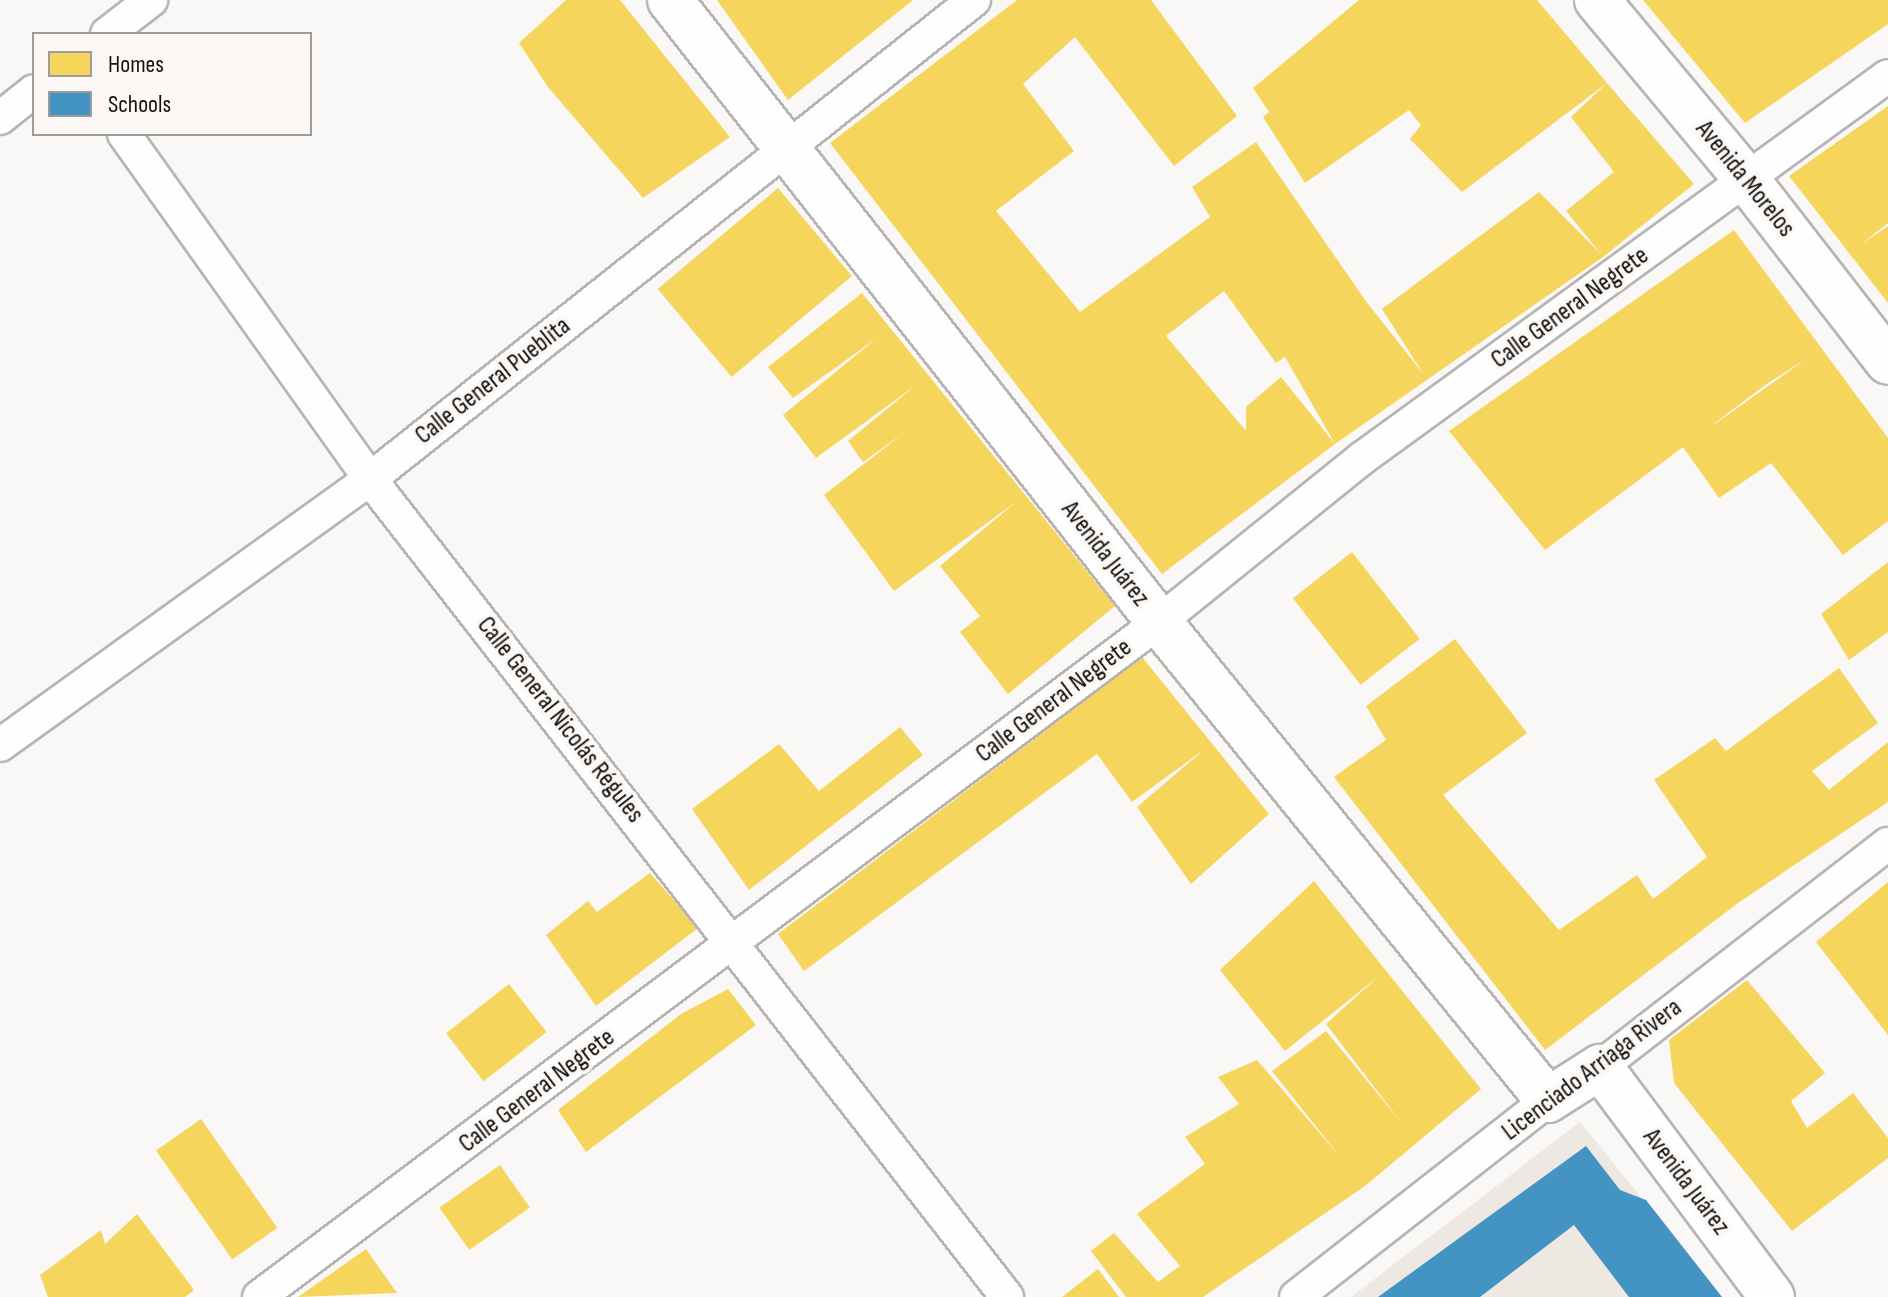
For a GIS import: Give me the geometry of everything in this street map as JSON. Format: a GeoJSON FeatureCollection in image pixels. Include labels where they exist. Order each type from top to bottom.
{"type":"FeatureCollection","features":[{"type":"Feature","properties":{"kind":"street"},"geometry":{"type":"LineString","coordinates":[[110,32],[151,0]]}},
{"type":"Feature","properties":{"kind":"street","name":"Avenida Juárez"},"geometry":{"type":"LineString","coordinates":[[670,0],[1159,622],[1548,1100]]}},
{"type":"Feature","properties":{"kind":"street","name":"Calle General Pueblita"},"geometry":{"type":"LineString","coordinates":[[0,745],[370,479],[974,0]]}},
{"type":"Feature","properties":{"kind":"street","name":"Avenida Morelos"},"geometry":{"type":"LineString","coordinates":[[1597,0],[1747,180],[1888,362]]}},
{"type":"Feature","properties":{"kind":"street","name":"Calle General Negrete"},"geometry":{"type":"LineString","coordinates":[[259,1297],[1159,622],[1361,459],[1888,76]]}},
{"type":"Feature","properties":{"kind":"street"},"geometry":{"type":"LineString","coordinates":[[0,118],[32,93]]}},
{"type":"Feature","properties":{"kind":"street","name":"Calle General Nicolás Régules"},"geometry":{"type":"LineString","coordinates":[[125,136],[370,479],[735,943],[1007,1297]]}},
{"type":"Feature","properties":{"kind":"street","name":"Licenciado Arriaga Rivera"},"geometry":{"type":"LineString","coordinates":[[1296,1297],[1548,1100],[1600,1067],[1888,844]]}},
{"type":"Feature","properties":{"kind":"street","name":"Avenida Juárez"},"geometry":{"type":"LineString","coordinates":[[1600,1067],[1772,1297]]}},
{"type":"Feature","properties":{"kind":"shaded area"},"geometry":{"type":"Polygon","coordinates":[[[1580,1122],[1722,1297],[1351,1297],[1580,1122]]]}},
{"type":"Feature","properties":{"kind":"building: Homes"},"geometry":{"type":"Polygon","coordinates":[[[566,0],[620,0],[730,137],[643,198],[548,87],[519,43],[566,0]]]}},
{"type":"Feature","properties":{"kind":"building: Homes"},"geometry":{"type":"Polygon","coordinates":[[[717,0],[913,0],[788,100],[717,0]]]}},
{"type":"Feature","properties":{"kind":"building: Homes"},"geometry":{"type":"Polygon","coordinates":[[[1017,0],[1151,0],[1237,116],[1174,166],[1075,37],[1023,84],[1074,151],[996,211],[1080,312],[1210,217],[1192,187],[1256,142],[1365,300],[1424,375],[1382,309],[1539,192],[1601,254],[1566,211],[1614,172],[1571,117],[1607,83],[1694,184],[1603,257],[1335,444],[1162,574],[830,143],[1017,0]],[[1224,291],[1166,336],[1246,431],[1246,407],[1281,377],[1335,444],[1285,357],[1276,363],[1224,291]]]}},
{"type":"Feature","properties":{"kind":"building: Homes"},"geometry":{"type":"Polygon","coordinates":[[[1359,0],[1537,0],[1607,83],[1462,192],[1410,139],[1421,125],[1409,110],[1305,183],[1263,117],[1269,112],[1253,88],[1359,0]]]}},
{"type":"Feature","properties":{"kind":"building: Homes"},"geometry":{"type":"Polygon","coordinates":[[[1643,0],[1888,0],[1888,24],[1745,123],[1643,0]]]}},
{"type":"Feature","properties":{"kind":"building: Homes"},"geometry":{"type":"Polygon","coordinates":[[[1888,106],[1888,223],[1860,245],[1888,226],[1888,303],[1789,176],[1888,106]]]}},
{"type":"Feature","properties":{"kind":"building: Homes"},"geometry":{"type":"Polygon","coordinates":[[[778,188],[852,276],[732,377],[658,289],[778,188]]]}},
{"type":"Feature","properties":{"kind":"building: Homes"},"geometry":{"type":"Polygon","coordinates":[[[1734,230],[1888,438],[1888,521],[1843,555],[1771,463],[1719,498],[1683,447],[1545,550],[1449,431],[1734,230]],[[1806,359],[1768,383],[1715,424],[1806,359]]]}},
{"type":"Feature","properties":{"kind":"building: Homes"},"geometry":{"type":"Polygon","coordinates":[[[862,293],[1115,606],[1008,694],[960,632],[980,616],[940,566],[1017,501],[894,591],[824,495],[905,432],[863,462],[848,441],[916,385],[816,458],[783,415],[877,338],[793,398],[768,367],[862,293]]]}},
{"type":"Feature","properties":{"kind":"building: Homes"},"geometry":{"type":"Polygon","coordinates":[[[1352,552],[1420,639],[1361,685],[1293,598],[1352,552]]]}},
{"type":"Feature","properties":{"kind":"building: Homes"},"geometry":{"type":"Polygon","coordinates":[[[1888,562],[1888,632],[1849,660],[1821,614],[1888,562]]]}},
{"type":"Feature","properties":{"kind":"building: Homes"},"geometry":{"type":"Polygon","coordinates":[[[1455,639],[1527,733],[1443,795],[1559,930],[1637,875],[1653,899],[1707,857],[1654,780],[1715,738],[1726,751],[1839,668],[1878,723],[1812,771],[1829,790],[1888,742],[1888,802],[1738,903],[1545,1050],[1334,777],[1386,740],[1366,706],[1455,639]]]}},
{"type":"Feature","properties":{"kind":"building: Homes"},"geometry":{"type":"Polygon","coordinates":[[[1142,657],[1269,814],[1191,884],[1137,807],[1205,749],[1132,802],[1097,754],[804,971],[778,934],[1142,657]]]}},
{"type":"Feature","properties":{"kind":"building: Homes"},"geometry":{"type":"Polygon","coordinates":[[[900,727],[923,755],[749,890],[692,809],[779,744],[819,791],[900,727]]]}},
{"type":"Feature","properties":{"kind":"building: Homes"},"geometry":{"type":"Polygon","coordinates":[[[650,873],[698,928],[596,1006],[546,935],[588,901],[597,912],[650,873]]]}},
{"type":"Feature","properties":{"kind":"building: Homes"},"geometry":{"type":"Polygon","coordinates":[[[1314,881],[1481,1089],[1365,1186],[1203,1297],[1126,1297],[1091,1251],[1114,1233],[1158,1282],[1180,1266],[1137,1214],[1205,1164],[1185,1137],[1239,1104],[1218,1077],[1257,1060],[1341,1158],[1272,1071],[1326,1031],[1401,1122],[1326,1024],[1379,976],[1285,1051],[1220,970],[1314,881]]]}},
{"type":"Feature","properties":{"kind":"building: Homes"},"geometry":{"type":"Polygon","coordinates":[[[1888,882],[1888,1035],[1816,942],[1888,882]]]}},
{"type":"Feature","properties":{"kind":"building: Homes"},"geometry":{"type":"Polygon","coordinates":[[[1747,980],[1825,1073],[1791,1101],[1807,1128],[1853,1093],[1888,1138],[1888,1158],[1792,1231],[1674,1083],[1669,1040],[1747,980]]]}},
{"type":"Feature","properties":{"kind":"building: Homes"},"geometry":{"type":"Polygon","coordinates":[[[509,984],[547,1032],[484,1081],[446,1033],[509,984]]]}},
{"type":"Feature","properties":{"kind":"building: Homes"},"geometry":{"type":"Polygon","coordinates":[[[728,989],[756,1025],[586,1152],[558,1110],[681,1014],[728,989]]]}},
{"type":"Feature","properties":{"kind":"building: Homes"},"geometry":{"type":"Polygon","coordinates":[[[201,1119],[277,1228],[232,1259],[156,1151],[201,1119]]]}},
{"type":"Feature","properties":{"kind":"building: Homes"},"geometry":{"type":"Polygon","coordinates":[[[500,1165],[530,1208],[469,1250],[439,1207],[500,1165]]]}},
{"type":"Feature","properties":{"kind":"building: Homes"},"geometry":{"type":"Polygon","coordinates":[[[137,1214],[194,1290],[185,1297],[48,1297],[40,1275],[101,1230],[105,1244],[137,1214]]]}},
{"type":"Feature","properties":{"kind":"building: Homes"},"geometry":{"type":"Polygon","coordinates":[[[366,1249],[397,1293],[298,1297],[366,1249]]]}},
{"type":"Feature","properties":{"kind":"building: Homes"},"geometry":{"type":"Polygon","coordinates":[[[1098,1269],[1119,1297],[1062,1297],[1098,1269]]]}},
{"type":"Feature","properties":{"kind":"building: Schools"},"geometry":{"type":"Polygon","coordinates":[[[1586,1146],[1620,1190],[1646,1200],[1722,1297],[1629,1297],[1574,1225],[1480,1297],[1378,1297],[1586,1146]]]}}]}
